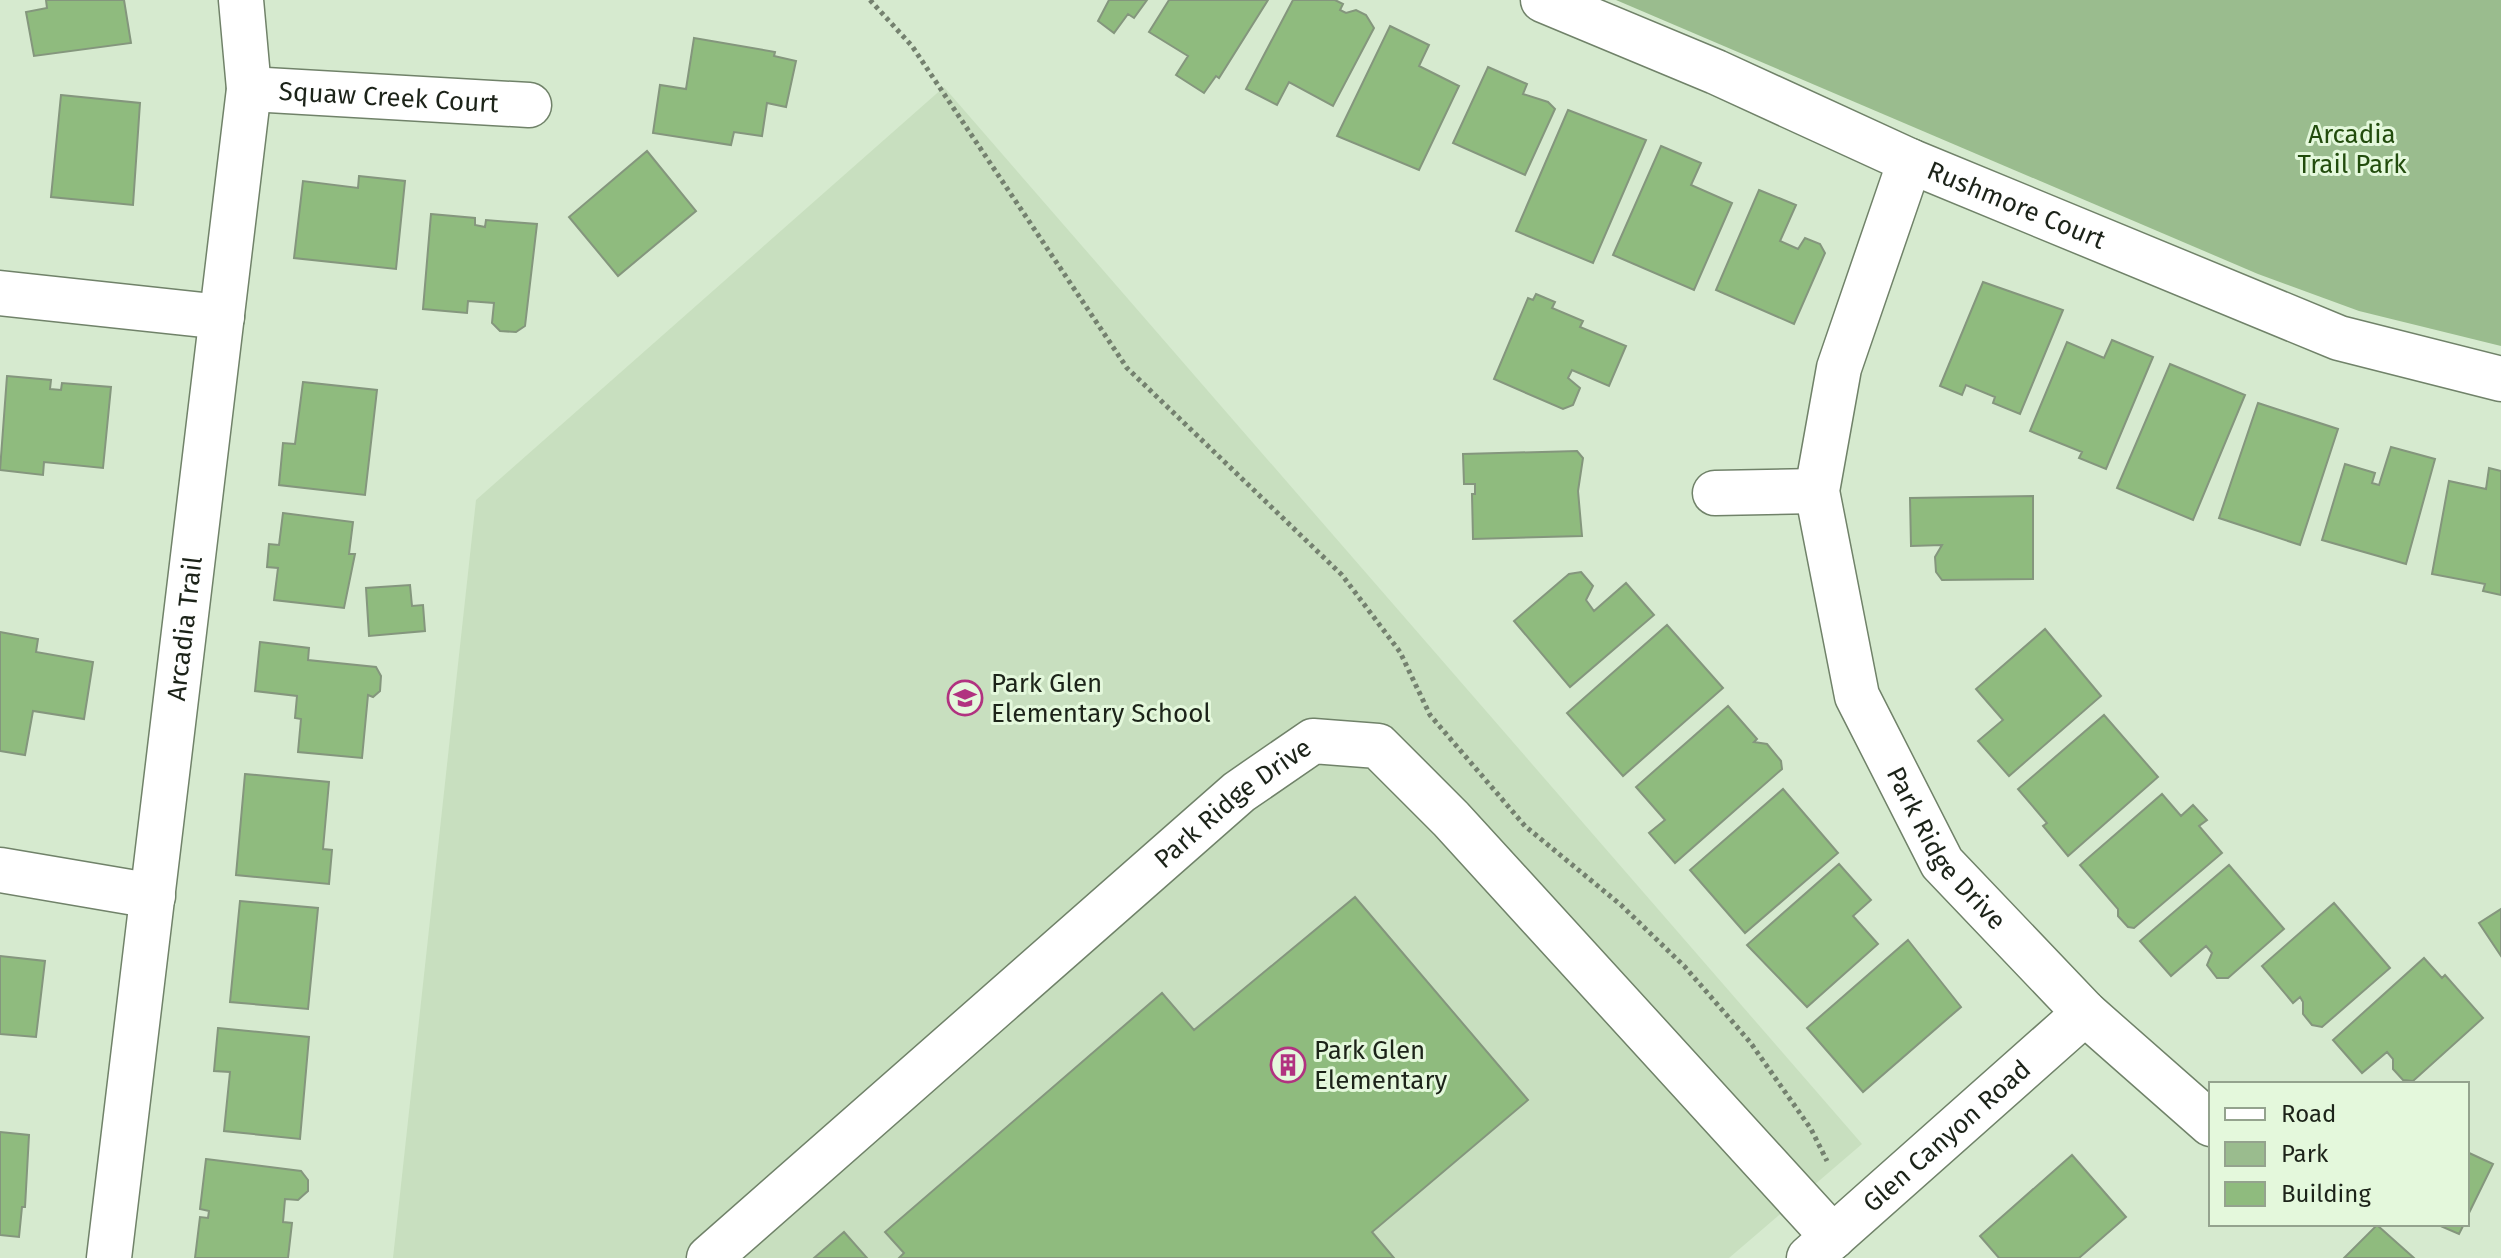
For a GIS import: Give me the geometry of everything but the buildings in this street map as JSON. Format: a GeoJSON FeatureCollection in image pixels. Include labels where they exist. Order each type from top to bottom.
{"type":"FeatureCollection","features":[{"type":"Feature","properties":{"kind":"street","name":"Arcadia Trail"},"geometry":{"type":"LineString","coordinates":[[109,1258],[249,89],[241,0]]}},
{"type":"Feature","properties":{"kind":"street","name":"Rushmore Court"},"geometry":{"type":"LineString","coordinates":[[1543,0],[1716,72],[1910,161],[2339,338],[2501,379]]}},
{"type":"Feature","properties":{"kind":"street","name":"Squaw Creek Court"},"geometry":{"type":"LineString","coordinates":[[249,89],[529,105]]}},
{"type":"Feature","properties":{"kind":"street","name":"Park Ridge Drive"},"geometry":{"type":"LineString","coordinates":[[1910,161],[1839,368],[1817,491],[1857,696],[1942,863],[2085,1013],[2209,1122]]}},
{"type":"Feature","properties":{"kind":"street"},"geometry":{"type":"LineString","coordinates":[[0,293],[222,317]]}},
{"type":"Feature","properties":{"kind":"street"},"geometry":{"type":"LineString","coordinates":[[1715,493],[1817,491]]}},
{"type":"Feature","properties":{"kind":"street","name":"Park Ridge Drive"},"geometry":{"type":"LineString","coordinates":[[709,1258],[1239,792],[1313,741],[1378,746],[1451,819],[1832,1238]]}},
{"type":"Feature","properties":{"kind":"street"},"geometry":{"type":"LineString","coordinates":[[0,870],[153,896]]}},
{"type":"Feature","properties":{"kind":"street","name":"Glen Canyon Road"},"geometry":{"type":"LineString","coordinates":[[1832,1238],[2085,1013]]}},
{"type":"Feature","properties":{"kind":"path"},"geometry":{"type":"LineString","coordinates":[[870,0],[912,46],[1127,368],[1342,575],[1400,652],[1430,715],[1525,826],[1621,905],[1685,967],[1750,1042],[1811,1129],[1832,1238]]}},
{"type":"Feature","properties":{"kind":"shaded area","name":"Park Glen Elementary School"},"geometry":{"type":"Polygon","coordinates":[[[944,87],[1862,1144],[1729,1258],[393,1258],[476,500],[944,87]]]}},
{"type":"Feature","properties":{"kind":"green space","name":"Arcadia Trail Park"},"geometry":{"type":"Polygon","coordinates":[[[1616,0],[2501,0],[2501,346],[2359,311],[2258,274],[1616,0]]]}},
{"type":"Feature","properties":{"kind":"place","name":"Park Glen Elementary School"},"geometry":{"type":"Point","coordinates":[965,698]}},
{"type":"Feature","properties":{"kind":"place","name":"Park Glen Elementary"},"geometry":{"type":"Point","coordinates":[1288,1065]}}]}
